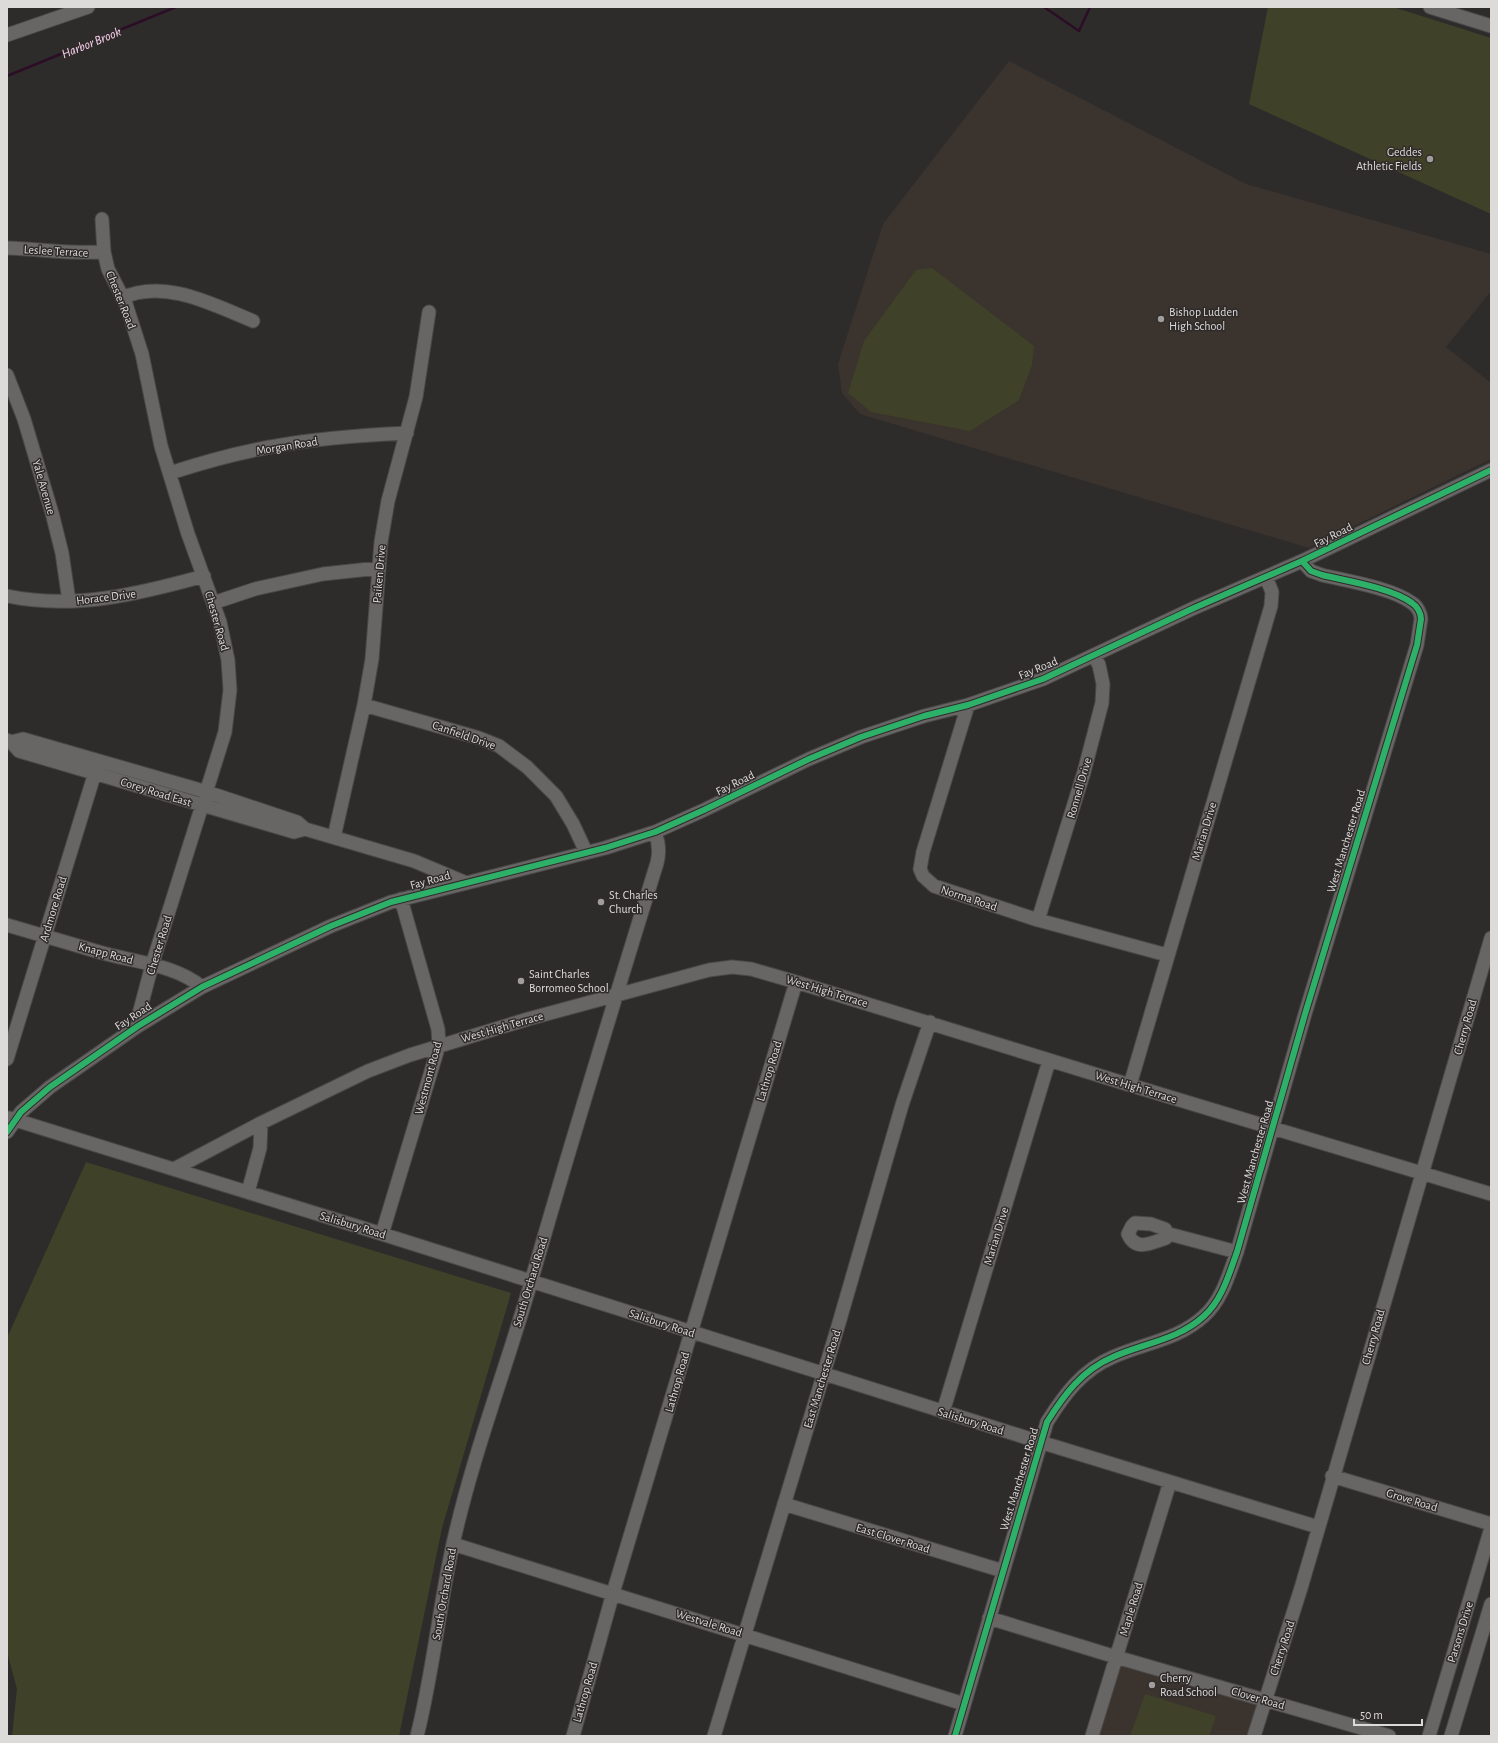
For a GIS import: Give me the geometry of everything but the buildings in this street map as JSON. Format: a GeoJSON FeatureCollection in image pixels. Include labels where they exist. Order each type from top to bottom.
{"type":"FeatureCollection","features":[{"type":"Feature","properties":{"kind":"street"},"geometry":{"type":"LineString","coordinates":[[7,35],[88,7]]}},
{"type":"Feature","properties":{"kind":"street"},"geometry":{"type":"LineString","coordinates":[[1430,7],[1491,26]]}},
{"type":"Feature","properties":{"kind":"street","name":"Chester Road"},"geometry":{"type":"LineString","coordinates":[[102,219],[104,252],[108,269],[122,298],[142,354],[161,446],[188,534],[213,603],[228,660],[230,690],[225,732],[152,965],[139,1014],[138,1026]]}},
{"type":"Feature","properties":{"kind":"street","name":"Leslee Terrace"},"geometry":{"type":"LineString","coordinates":[[7,248],[44,249],[75,253],[104,252]]}},
{"type":"Feature","properties":{"kind":"street"},"geometry":{"type":"LineString","coordinates":[[122,298],[131,294],[153,291],[173,293],[195,298],[253,321]]}},
{"type":"Feature","properties":{"kind":"street","name":"Paiken Drive"},"geometry":{"type":"LineString","coordinates":[[334,837],[364,705],[372,659],[379,568],[388,501],[407,433],[420,371],[429,312]]}},
{"type":"Feature","properties":{"kind":"street","name":"Yale Avenue"},"geometry":{"type":"LineString","coordinates":[[8,380],[24,419],[52,513],[62,553],[69,601]]}},
{"type":"Feature","properties":{"kind":"street","name":"Morgan Road"},"geometry":{"type":"LineString","coordinates":[[170,472],[203,462],[276,446],[360,436],[407,433]]}},
{"type":"Feature","properties":{"kind":"street","name":"Fay Road"},"geometry":{"type":"LineString","coordinates":[[7,1132],[11,1118],[22,1112],[50,1087],[138,1026],[202,987],[331,926],[401,899],[464,882],[605,848],[654,832],[704,810],[808,759],[861,737],[924,716],[968,705],[1043,679],[1194,608],[1302,562],[1491,470]]}},
{"type":"Feature","properties":{"kind":"street","name":"West Manchester Road"},"geometry":{"type":"LineString","coordinates":[[955,1736],[1040,1442],[1047,1422],[1060,1400],[1080,1378],[1092,1368],[1113,1357],[1168,1338],[1189,1328],[1205,1316],[1215,1303],[1227,1279],[1237,1252],[1305,1014],[1417,645],[1421,614],[1413,603],[1393,593],[1322,575],[1311,570],[1302,562]]}},
{"type":"Feature","properties":{"kind":"street"},"geometry":{"type":"LineString","coordinates":[[213,603],[255,589],[323,574],[379,568]]}},
{"type":"Feature","properties":{"kind":"street","name":"Horace Drive"},"geometry":{"type":"LineString","coordinates":[[7,596],[43,601],[82,601],[128,596],[204,576]]}},
{"type":"Feature","properties":{"kind":"street","name":"Marian Drive"},"geometry":{"type":"LineString","coordinates":[[1130,1086],[1271,606],[1272,592],[1266,577]]}},
{"type":"Feature","properties":{"kind":"street","name":"Ronnell Drive"},"geometry":{"type":"LineString","coordinates":[[1038,920],[1084,772],[1102,703],[1103,684],[1099,665],[1094,656]]}},
{"type":"Feature","properties":{"kind":"street","name":"Canfield Drive"},"geometry":{"type":"LineString","coordinates":[[364,705],[479,738],[499,746],[527,767],[556,796],[573,824],[586,852]]}},
{"type":"Feature","properties":{"kind":"street","name":"Norma Road"},"geometry":{"type":"LineString","coordinates":[[968,705],[923,852],[920,869],[923,876],[934,886],[1038,920],[1167,956]]}},
{"type":"Feature","properties":{"kind":"street","name":"Corey Road East"},"geometry":{"type":"LineString","coordinates":[[9,741],[23,739],[207,792],[297,822],[305,829],[414,861],[464,882]]}},
{"type":"Feature","properties":{"kind":"street","name":"Corey Road East"},"geometry":{"type":"LineString","coordinates":[[9,741],[19,751],[202,806],[294,832],[305,829]]}},
{"type":"Feature","properties":{"kind":"street","name":"Ardmore Road"},"geometry":{"type":"LineString","coordinates":[[7,1058],[99,760]]}},
{"type":"Feature","properties":{"kind":"street","name":"South Orchard Road"},"geometry":{"type":"LineString","coordinates":[[417,1736],[426,1701],[453,1544],[481,1437],[531,1281],[657,863],[659,855],[658,843],[654,832]]}},
{"type":"Feature","properties":{"kind":"street","name":"Westmont Road"},"geometry":{"type":"LineString","coordinates":[[382,1234],[439,1045],[438,1029],[401,899]]}},
{"type":"Feature","properties":{"kind":"street","name":"Knapp Road"},"geometry":{"type":"LineString","coordinates":[[7,924],[179,973],[192,979],[202,987]]}},
{"type":"Feature","properties":{"kind":"street","name":"Cherry Road"},"geometry":{"type":"LineString","coordinates":[[1254,1736],[1301,1588],[1332,1476],[1491,938]]}},
{"type":"Feature","properties":{"kind":"street","name":"West High Terrace"},"geometry":{"type":"LineString","coordinates":[[174,1169],[261,1123],[368,1071],[439,1045],[709,970],[732,967],[751,969],[930,1022],[1130,1086],[1491,1194]]}},
{"type":"Feature","properties":{"kind":"street","name":"Lathrop Road"},"geometry":{"type":"LineString","coordinates":[[573,1736],[613,1593],[796,982]]}},
{"type":"Feature","properties":{"kind":"street","name":"East Manchester Road"},"geometry":{"type":"LineString","coordinates":[[714,1736],[902,1105],[930,1022]]}},
{"type":"Feature","properties":{"kind":"street","name":"Marian Drive"},"geometry":{"type":"LineString","coordinates":[[943,1412],[1049,1061]]}},
{"type":"Feature","properties":{"kind":"street","name":"Salisbury Road"},"geometry":{"type":"LineString","coordinates":[[11,1118],[943,1412],[1318,1527]]}},
{"type":"Feature","properties":{"kind":"street"},"geometry":{"type":"LineString","coordinates":[[248,1192],[260,1148],[261,1123]]}},
{"type":"Feature","properties":{"kind":"street"},"geometry":{"type":"LineString","coordinates":[[1168,1235],[1174,1235],[1237,1252]]}},
{"type":"Feature","properties":{"kind":"street","name":"Grove Road"},"geometry":{"type":"LineString","coordinates":[[1332,1476],[1491,1524]]}},
{"type":"Feature","properties":{"kind":"street","name":"Maple Road"},"geometry":{"type":"LineString","coordinates":[[1092,1736],[1170,1482]]}},
{"type":"Feature","properties":{"kind":"street","name":"East Clover Road"},"geometry":{"type":"LineString","coordinates":[[784,1504],[1003,1571]]}},
{"type":"Feature","properties":{"kind":"street","name":"Parsons Drive"},"geometry":{"type":"LineString","coordinates":[[1429,1736],[1491,1528]]}},
{"type":"Feature","properties":{"kind":"street","name":"Westvale Road"},"geometry":{"type":"LineString","coordinates":[[453,1544],[613,1593],[704,1623],[745,1634],[964,1704]]}},
{"type":"Feature","properties":{"kind":"street","name":"Parsons Drive"},"geometry":{"type":"LineString","coordinates":[[1451,1736],[1491,1604]]}},
{"type":"Feature","properties":{"kind":"street","name":"Clover Road"},"geometry":{"type":"LineString","coordinates":[[989,1618],[1116,1657],[1389,1736]]}},
{"type":"Feature","properties":{"kind":"shaded area","name":"Bishop Ludden High School"},"geometry":{"type":"Polygon","coordinates":[[[1009,61],[1246,184],[1491,254],[1491,291],[1446,347],[1491,383],[1491,459],[1309,548],[860,414],[842,393],[838,364],[883,224],[1009,61]]]}},
{"type":"Feature","properties":{"kind":"shaded area","name":"Cherry Road School"},"geometry":{"type":"Polygon","coordinates":[[[1120,1664],[1260,1705],[1251,1736],[1099,1736],[1120,1664]]]}},
{"type":"Feature","properties":{"kind":"green space","name":"Geddes Athletic Fields"},"geometry":{"type":"Polygon","coordinates":[[[1268,7],[1393,7],[1491,38],[1491,214],[1249,104],[1268,7]]]}},
{"type":"Feature","properties":{"kind":"green space"},"geometry":{"type":"Polygon","coordinates":[[[932,268],[1034,346],[1032,365],[1019,400],[970,431],[871,412],[848,393],[864,341],[916,270],[932,268]]]}},
{"type":"Feature","properties":{"kind":"green space"},"geometry":{"type":"Polygon","coordinates":[[[86,1162],[511,1293],[442,1528],[399,1736],[12,1736],[17,1689],[7,1652],[7,1338],[86,1162]]]}},
{"type":"Feature","properties":{"kind":"green space"},"geometry":{"type":"Polygon","coordinates":[[[1145,1694],[1216,1716],[1209,1736],[1130,1736],[1145,1694]]]}},
{"type":"Feature","properties":{"kind":"waterway","name":"Harbor Brook"},"geometry":{"type":"LineString","coordinates":[[7,76],[176,7]]}},
{"type":"Feature","properties":{"kind":"waterway","name":"Harbor Brook"},"geometry":{"type":"LineString","coordinates":[[1044,7],[1079,31],[1090,7]]}},
{"type":"Feature","properties":{"kind":"cycle path"},"geometry":{"type":"LineString","coordinates":[[7,1132],[21,1112],[50,1087],[138,1026],[202,987],[331,926],[391,902],[605,848],[655,832],[809,759],[861,737],[924,716],[968,705],[1043,679],[1194,608],[1302,561],[1491,470]]}},
{"type":"Feature","properties":{"kind":"cycle path"},"geometry":{"type":"LineString","coordinates":[[955,1736],[1047,1422],[1060,1402],[1075,1384],[1102,1362],[1125,1352],[1172,1336],[1194,1324],[1204,1316],[1216,1302],[1228,1278],[1237,1252],[1305,1014],[1417,645],[1421,617],[1414,604],[1393,593],[1381,589],[1311,571],[1302,561]]}},
{"type":"Feature","properties":{"kind":"place","name":"Geddes Athletic Fields"},"geometry":{"type":"Point","coordinates":[1430,159]}},
{"type":"Feature","properties":{"kind":"place","name":"Bishop Ludden High School"},"geometry":{"type":"Point","coordinates":[1161,319]}},
{"type":"Feature","properties":{"kind":"place","name":"St. Charles Church"},"geometry":{"type":"Point","coordinates":[601,902]}},
{"type":"Feature","properties":{"kind":"place","name":"Saint Charles Borromeo School"},"geometry":{"type":"Point","coordinates":[521,981]}},
{"type":"Feature","properties":{"kind":"place","name":"Cherry Road School"},"geometry":{"type":"Point","coordinates":[1152,1685]}}]}
